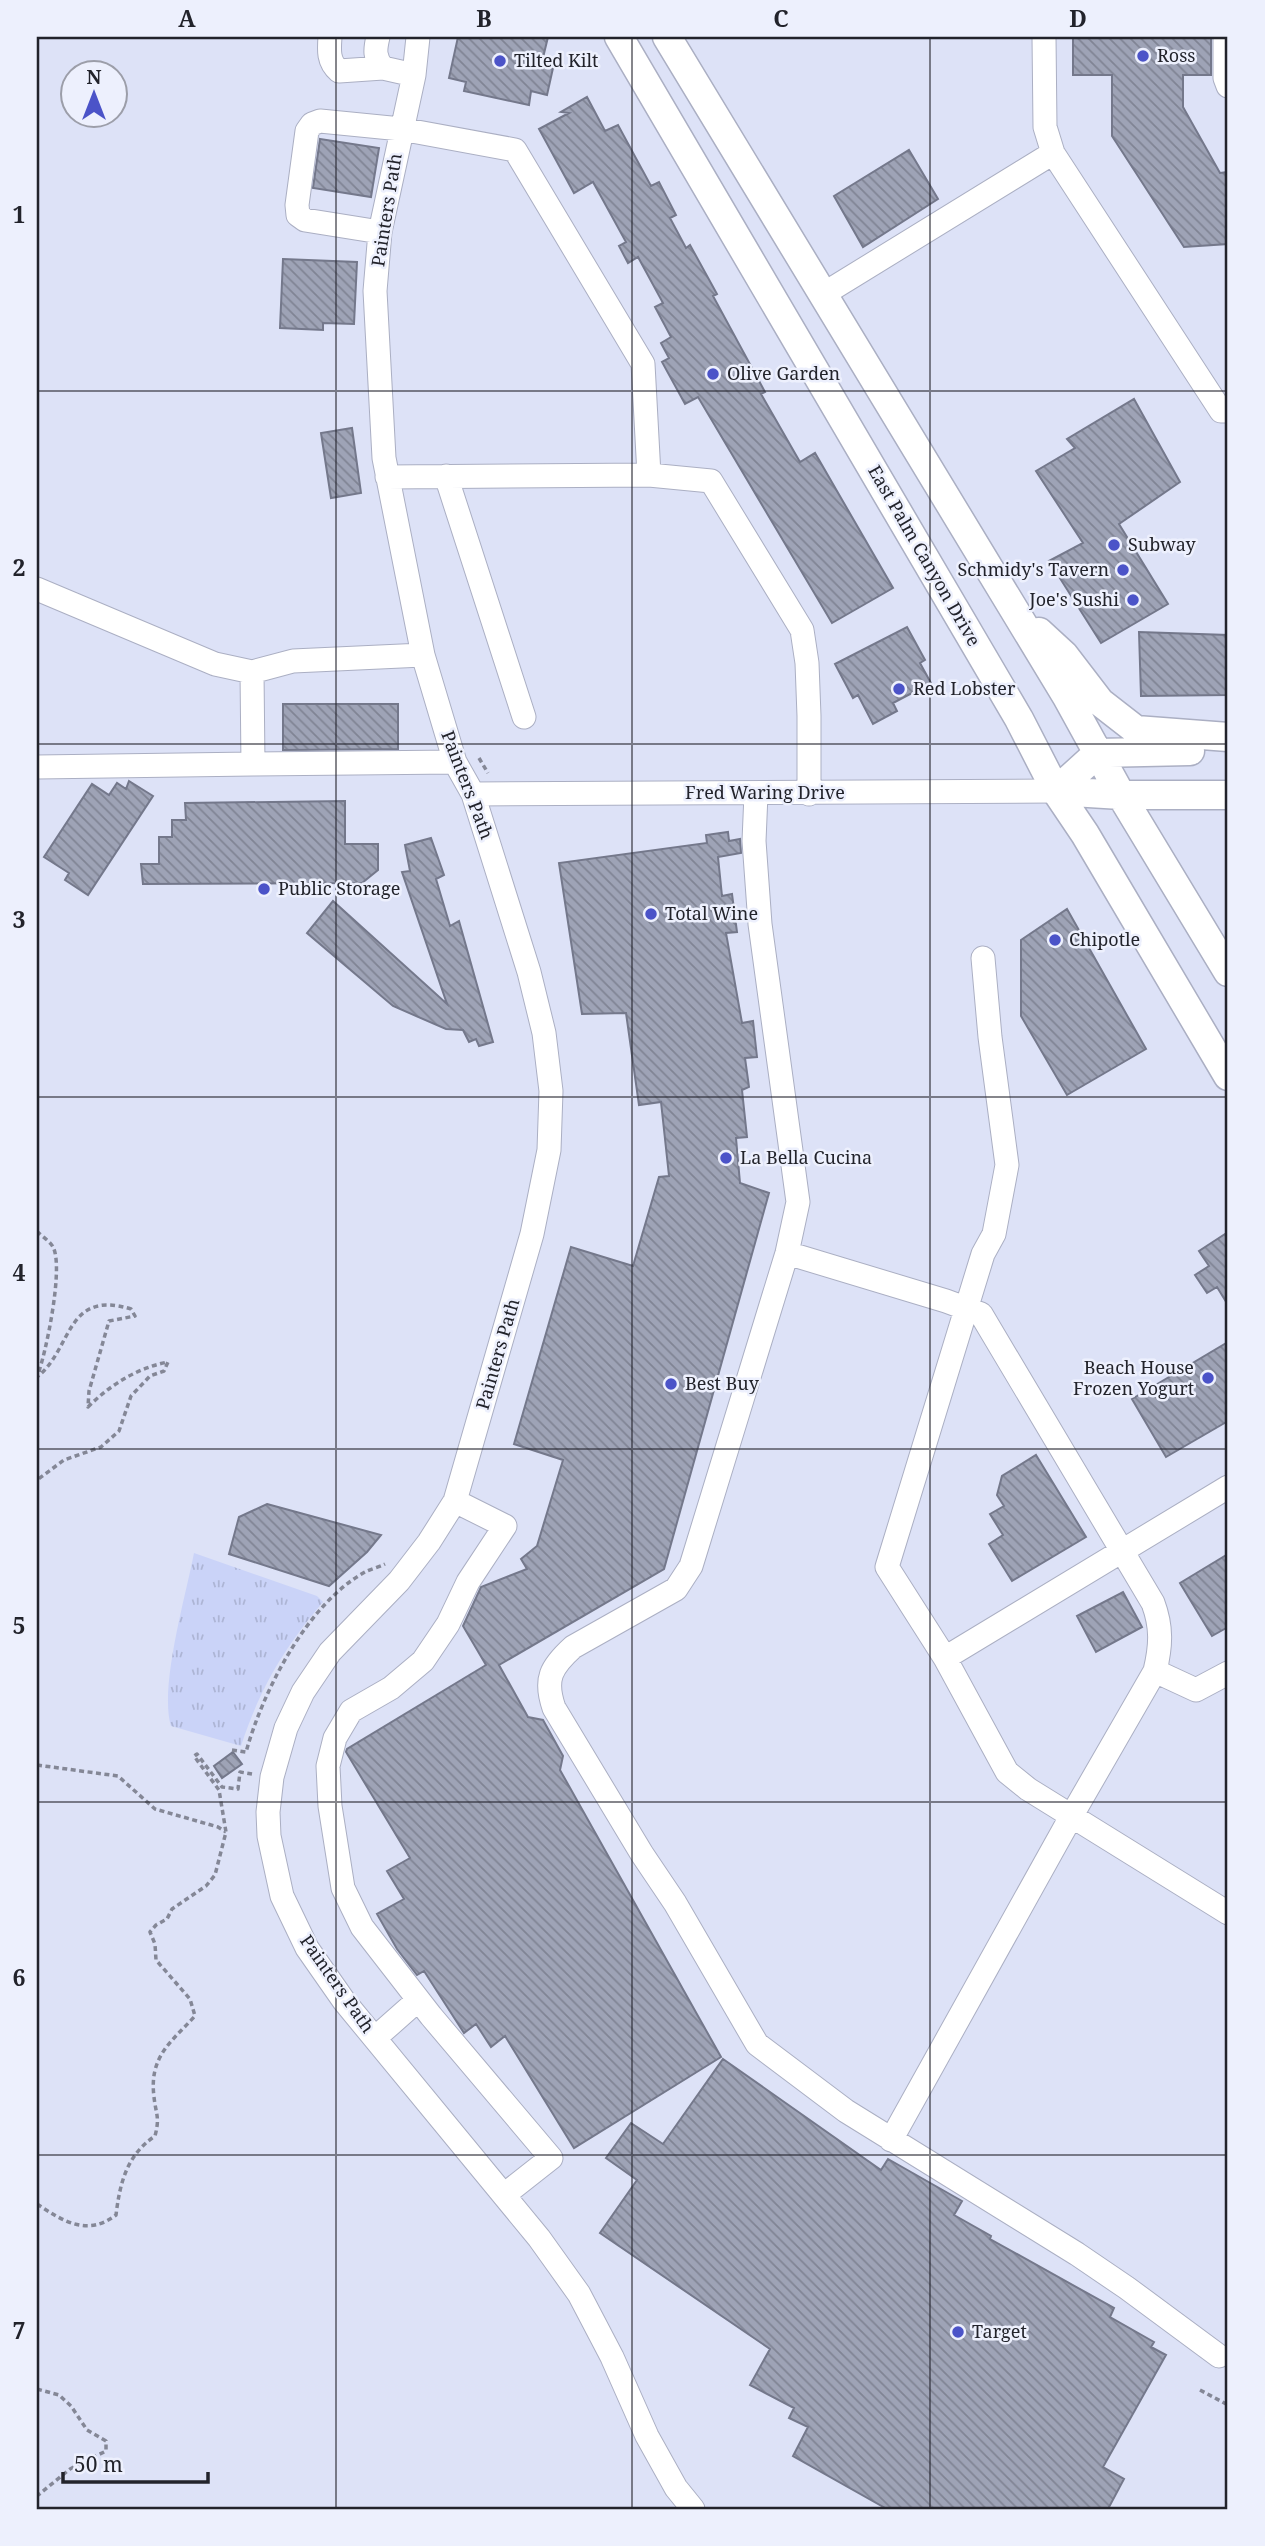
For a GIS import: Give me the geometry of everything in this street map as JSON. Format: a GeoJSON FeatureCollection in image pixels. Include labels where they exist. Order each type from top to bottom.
{"type":"FeatureCollection","features":[{"type":"Feature","properties":{"kind":"main road","name":"East Palm Canyon Drive"},"geometry":{"type":"LineString","coordinates":[[619,37],[1019,719],[1056,791],[1085,834],[1228,1076]]}},
{"type":"Feature","properties":{"kind":"main road"},"geometry":{"type":"LineString","coordinates":[[667,37],[1013,608],[1121,795],[1228,972]]}},
{"type":"Feature","properties":{"kind":"main road"},"geometry":{"type":"LineString","coordinates":[[1013,608],[1064,655],[1100,702],[1136,730],[1228,737]]}},
{"type":"Feature","properties":{"kind":"main road"},"geometry":{"type":"LineString","coordinates":[[1056,791],[1098,753],[1228,750]]}},
{"type":"Feature","properties":{"kind":"main road","name":"Fred Waring Drive"},"geometry":{"type":"LineString","coordinates":[[1056,791],[1121,795],[1228,795]]}},
{"type":"Feature","properties":{"kind":"street"},"geometry":{"type":"LineString","coordinates":[[330,37],[329,54],[333,66],[339,71],[383,68],[414,75]]}},
{"type":"Feature","properties":{"kind":"street"},"geometry":{"type":"LineString","coordinates":[[377,37],[377,62],[383,68]]}},
{"type":"Feature","properties":{"kind":"street","name":"Painters Path"},"geometry":{"type":"LineString","coordinates":[[418,37],[414,75],[380,232],[375,291],[384,458],[423,655],[456,762],[473,794],[536,996],[544,1033],[550,1103],[549,1150],[534,1224],[455,1501],[429,1542],[399,1581],[330,1652],[303,1692],[286,1728],[272,1777],[268,1812],[269,1836],[282,1896],[307,1948],[344,2001],[504,2195],[579,2294],[612,2357],[647,2436],[676,2488],[693,2509]]}},
{"type":"Feature","properties":{"kind":"street"},"geometry":{"type":"LineString","coordinates":[[1044,37],[1045,127],[1053,153],[1221,411],[1228,411]]}},
{"type":"Feature","properties":{"kind":"street"},"geometry":{"type":"LineString","coordinates":[[1224,37],[1225,78],[1228,86]]}},
{"type":"Feature","properties":{"kind":"street"},"geometry":{"type":"LineString","coordinates":[[380,232],[305,220],[298,215],[307,131],[312,124],[320,121],[401,129],[515,150],[643,364],[649,475]]}},
{"type":"Feature","properties":{"kind":"street"},"geometry":{"type":"LineString","coordinates":[[822,295],[1053,153]]}},
{"type":"Feature","properties":{"kind":"street"},"geometry":{"type":"LineString","coordinates":[[387,477],[649,475],[711,481],[802,630],[807,663],[809,794]]}},
{"type":"Feature","properties":{"kind":"street"},"geometry":{"type":"LineString","coordinates":[[446,476],[524,717]]}},
{"type":"Feature","properties":{"kind":"street"},"geometry":{"type":"LineString","coordinates":[[37,589],[215,664],[253,672],[293,661],[423,655]]}},
{"type":"Feature","properties":{"kind":"street"},"geometry":{"type":"LineString","coordinates":[[253,672],[253,764]]}},
{"type":"Feature","properties":{"kind":"street"},"geometry":{"type":"LineString","coordinates":[[37,767],[456,762]]}},
{"type":"Feature","properties":{"kind":"street","name":"Fred Waring Drive"},"geometry":{"type":"LineString","coordinates":[[473,794],[1056,791]]}},
{"type":"Feature","properties":{"kind":"street"},"geometry":{"type":"LineString","coordinates":[[756,794],[754,841],[760,924],[798,1202],[787,1253],[691,1566],[676,1589],[573,1647],[561,1658],[552,1674],[548,1690],[554,1708],[642,1854],[675,1903],[757,2044],[846,2111],[1077,2254],[1219,2356]]}},
{"type":"Feature","properties":{"kind":"street"},"geometry":{"type":"LineString","coordinates":[[983,958],[990,1037],[1007,1165],[994,1234],[983,1254],[887,1567],[945,1658],[1007,1772],[1028,1789],[1228,1913]]}},
{"type":"Feature","properties":{"kind":"street"},"geometry":{"type":"LineString","coordinates":[[787,1253],[981,1314],[1153,1603],[1160,1622],[1161,1646],[1155,1671],[891,2140]]}},
{"type":"Feature","properties":{"kind":"street"},"geometry":{"type":"LineString","coordinates":[[945,1658],[1228,1488]]}},
{"type":"Feature","properties":{"kind":"street"},"geometry":{"type":"LineString","coordinates":[[455,1501],[505,1526],[468,1582],[448,1624],[423,1661],[391,1688],[351,1711],[335,1738],[328,1766],[330,1806],[343,1888],[362,1927],[418,2000],[551,2158],[504,2195]]}},
{"type":"Feature","properties":{"kind":"street"},"geometry":{"type":"LineString","coordinates":[[1155,1671],[1196,1690],[1228,1673]]}},
{"type":"Feature","properties":{"kind":"street"},"geometry":{"type":"LineString","coordinates":[[374,2038],[418,2000]]}},
{"type":"Feature","properties":{"kind":"path"},"geometry":{"type":"LineString","coordinates":[[37,1231],[53,1246],[58,1270],[45,1357],[37,1377],[46,1370],[69,1327],[96,1306],[113,1304],[131,1309],[135,1316],[109,1321],[89,1391],[88,1406],[106,1388],[152,1365],[167,1362],[164,1371],[150,1376],[131,1396],[119,1431],[101,1447],[64,1460],[37,1480]]}},
{"type":"Feature","properties":{"kind":"path"},"geometry":{"type":"LineString","coordinates":[[232,1750],[246,1752],[254,1725],[282,1663],[330,1600],[366,1572]]}},
{"type":"Feature","properties":{"kind":"path"},"geometry":{"type":"LineString","coordinates":[[37,2204],[58,2217],[93,2227],[104,2224],[116,2215],[119,2191],[132,2158],[140,2146],[155,2136],[159,2120],[153,2098],[153,2070],[163,2051],[195,2016],[190,1999],[156,1960],[155,1944],[150,1932],[167,1919],[172,1909],[206,1886],[215,1875],[226,1832],[219,1790],[194,1756],[197,1754],[222,1787],[238,1789],[240,1772],[255,1775]]}},
{"type":"Feature","properties":{"kind":"path"},"geometry":{"type":"LineString","coordinates":[[37,1765],[118,1776],[155,1809],[218,1827],[226,1832]]}},
{"type":"Feature","properties":{"kind":"path"},"geometry":{"type":"LineString","coordinates":[[37,2389],[60,2395],[87,2430],[106,2441],[106,2451],[71,2469],[37,2497]]}},
{"type":"Feature","properties":{"kind":"path"},"geometry":{"type":"LineString","coordinates":[[1200,2390],[1228,2405]]}},
{"type":"Feature","properties":{"kind":"green space"},"geometry":{"type":"Polygon","coordinates":[[[194,1553],[317,1596],[323,1602],[296,1636],[275,1669],[256,1705],[241,1746],[171,1726],[168,1689],[171,1666],[194,1553]]]}},
{"type":"Feature","properties":{"kind":"building"},"geometry":{"type":"Polygon","coordinates":[[[458,37],[548,37],[541,66],[553,68],[547,95],[531,91],[529,105],[464,91],[466,82],[449,78],[458,37]]]}},
{"type":"Feature","properties":{"kind":"building"},"geometry":{"type":"Polygon","coordinates":[[[1073,37],[1211,37],[1211,75],[1183,75],[1183,107],[1220,173],[1228,172],[1228,244],[1184,247],[1112,136],[1112,75],[1073,75],[1073,37]]]}},
{"type":"Feature","properties":{"kind":"building"},"geometry":{"type":"Polygon","coordinates":[[[587,97],[605,131],[618,125],[651,186],[659,182],[676,215],[670,218],[686,248],[690,245],[717,294],[713,296],[765,392],[761,394],[800,462],[815,453],[893,588],[832,623],[698,397],[685,404],[662,362],[669,358],[661,343],[671,337],[655,307],[663,303],[638,257],[628,263],[619,246],[626,242],[593,182],[574,193],[539,129],[569,113],[561,112],[587,97]]]}},
{"type":"Feature","properties":{"kind":"building"},"geometry":{"type":"Polygon","coordinates":[[[320,139],[379,148],[371,197],[313,188],[320,139]]]}},
{"type":"Feature","properties":{"kind":"building"},"geometry":{"type":"Polygon","coordinates":[[[909,150],[938,199],[863,247],[834,196],[909,150]]]}},
{"type":"Feature","properties":{"kind":"building"},"geometry":{"type":"Polygon","coordinates":[[[283,259],[357,262],[354,324],[323,323],[323,330],[280,328],[283,259]]]}},
{"type":"Feature","properties":{"kind":"building"},"geometry":{"type":"Polygon","coordinates":[[[1134,399],[1180,482],[1119,524],[1168,604],[1101,643],[1049,561],[1083,543],[1036,471],[1075,448],[1067,439],[1134,399]]]}},
{"type":"Feature","properties":{"kind":"building"},"geometry":{"type":"Polygon","coordinates":[[[352,428],[361,493],[331,498],[321,433],[352,428]]]}},
{"type":"Feature","properties":{"kind":"building"},"geometry":{"type":"Polygon","coordinates":[[[907,627],[925,660],[920,663],[931,683],[893,703],[897,711],[873,724],[858,695],[853,698],[835,664],[907,627]]]}},
{"type":"Feature","properties":{"kind":"building"},"geometry":{"type":"Polygon","coordinates":[[[1139,632],[1228,635],[1228,695],[1141,696],[1139,632]]]}},
{"type":"Feature","properties":{"kind":"building"},"geometry":{"type":"Polygon","coordinates":[[[283,704],[398,704],[398,749],[283,750],[283,704]]]}},
{"type":"Feature","properties":{"kind":"building"},"geometry":{"type":"Polygon","coordinates":[[[129,781],[153,796],[88,895],[65,880],[69,873],[44,857],[92,784],[109,795],[117,783],[126,789],[129,781]]]}},
{"type":"Feature","properties":{"kind":"building"},"geometry":{"type":"Polygon","coordinates":[[[345,801],[345,844],[378,844],[378,870],[362,883],[143,884],[141,864],[159,864],[159,837],[172,837],[172,820],[186,820],[185,803],[345,801]]]}},
{"type":"Feature","properties":{"kind":"building"},"geometry":{"type":"Polygon","coordinates":[[[728,832],[729,841],[740,839],[741,853],[718,857],[722,896],[732,894],[737,932],[726,933],[742,1023],[753,1021],[757,1057],[745,1058],[749,1087],[742,1090],[747,1137],[736,1138],[740,1183],[769,1193],[664,1569],[499,1665],[528,1717],[543,1720],[563,1756],[560,1770],[721,2057],[574,2148],[505,2036],[491,2047],[476,2024],[464,2033],[424,1971],[417,1975],[397,1949],[377,1914],[404,1899],[387,1871],[410,1858],[346,1752],[486,1665],[463,1626],[481,1587],[527,1569],[521,1559],[537,1546],[563,1460],[514,1444],[571,1247],[633,1266],[659,1177],[669,1176],[661,1102],[639,1105],[626,1013],[582,1014],[559,863],[707,843],[706,835],[728,832]]]}},
{"type":"Feature","properties":{"kind":"building"},"geometry":{"type":"Polygon","coordinates":[[[431,838],[444,875],[436,879],[450,926],[459,921],[493,1042],[479,1046],[476,1039],[469,1042],[463,1030],[446,1029],[393,1006],[307,933],[333,901],[447,1004],[402,872],[410,871],[405,845],[431,838]]]}},
{"type":"Feature","properties":{"kind":"building"},"geometry":{"type":"Polygon","coordinates":[[[1067,909],[1146,1049],[1067,1095],[1021,1016],[1021,940],[1067,909]]]}},
{"type":"Feature","properties":{"kind":"building"},"geometry":{"type":"Polygon","coordinates":[[[1228,1232],[1228,1305],[1217,1287],[1207,1293],[1195,1275],[1209,1266],[1199,1251],[1228,1232]]]}},
{"type":"Feature","properties":{"kind":"building"},"geometry":{"type":"Polygon","coordinates":[[[1228,1342],[1228,1421],[1166,1457],[1132,1399],[1228,1342]]]}},
{"type":"Feature","properties":{"kind":"building"},"geometry":{"type":"Polygon","coordinates":[[[1036,1455],[1086,1537],[1012,1581],[989,1544],[1003,1535],[990,1514],[1004,1506],[997,1495],[1002,1476],[1036,1455]]]}},
{"type":"Feature","properties":{"kind":"building"},"geometry":{"type":"Polygon","coordinates":[[[267,1504],[381,1535],[367,1552],[329,1586],[229,1554],[239,1517],[267,1504]]]}},
{"type":"Feature","properties":{"kind":"building"},"geometry":{"type":"Polygon","coordinates":[[[1228,1554],[1228,1627],[1212,1636],[1180,1583],[1228,1554]]]}},
{"type":"Feature","properties":{"kind":"building"},"geometry":{"type":"Polygon","coordinates":[[[1123,1592],[1142,1627],[1096,1652],[1077,1616],[1123,1592]]]}},
{"type":"Feature","properties":{"kind":"building"},"geometry":{"type":"Polygon","coordinates":[[[233,1752],[242,1764],[222,1778],[214,1766],[233,1752]]]}},
{"type":"Feature","properties":{"kind":"building","name":"Target"},"geometry":{"type":"Polygon","coordinates":[[[723,2059],[881,2170],[888,2159],[962,2201],[954,2215],[991,2236],[990,2239],[1114,2308],[1110,2317],[1154,2342],[1151,2347],[1166,2355],[1103,2467],[1124,2479],[1108,2509],[887,2509],[793,2456],[808,2427],[789,2418],[794,2408],[750,2385],[770,2349],[600,2233],[637,2180],[606,2158],[631,2123],[663,2144],[723,2059]]]}},
{"type":"Feature","properties":{"kind":"place","name":"Ross"},"geometry":{"type":"Point","coordinates":[1143,56]}},
{"type":"Feature","properties":{"kind":"place","name":"Tilted Kilt"},"geometry":{"type":"Point","coordinates":[500,61]}},
{"type":"Feature","properties":{"kind":"place","name":"Olive Garden"},"geometry":{"type":"Point","coordinates":[713,374]}},
{"type":"Feature","properties":{"kind":"place","name":"Subway"},"geometry":{"type":"Point","coordinates":[1114,545]}},
{"type":"Feature","properties":{"kind":"place","name":"Schmidy's Tavern"},"geometry":{"type":"Point","coordinates":[1123,570]}},
{"type":"Feature","properties":{"kind":"place","name":"Joe's Sushi"},"geometry":{"type":"Point","coordinates":[1133,600]}},
{"type":"Feature","properties":{"kind":"place","name":"Red Lobster"},"geometry":{"type":"Point","coordinates":[899,689]}},
{"type":"Feature","properties":{"kind":"place","name":"Public Storage"},"geometry":{"type":"Point","coordinates":[264,889]}},
{"type":"Feature","properties":{"kind":"place","name":"Total Wine"},"geometry":{"type":"Point","coordinates":[651,914]}},
{"type":"Feature","properties":{"kind":"place","name":"Chipotle"},"geometry":{"type":"Point","coordinates":[1055,940]}},
{"type":"Feature","properties":{"kind":"place","name":"La Bella Cucina"},"geometry":{"type":"Point","coordinates":[726,1158]}},
{"type":"Feature","properties":{"kind":"place","name":"Beach House Frozen Yogurt"},"geometry":{"type":"Point","coordinates":[1208,1378]}},
{"type":"Feature","properties":{"kind":"place","name":"Best Buy"},"geometry":{"type":"Point","coordinates":[671,1384]}},
{"type":"Feature","properties":{"kind":"place","name":"Target"},"geometry":{"type":"Point","coordinates":[958,2332]}}]}
